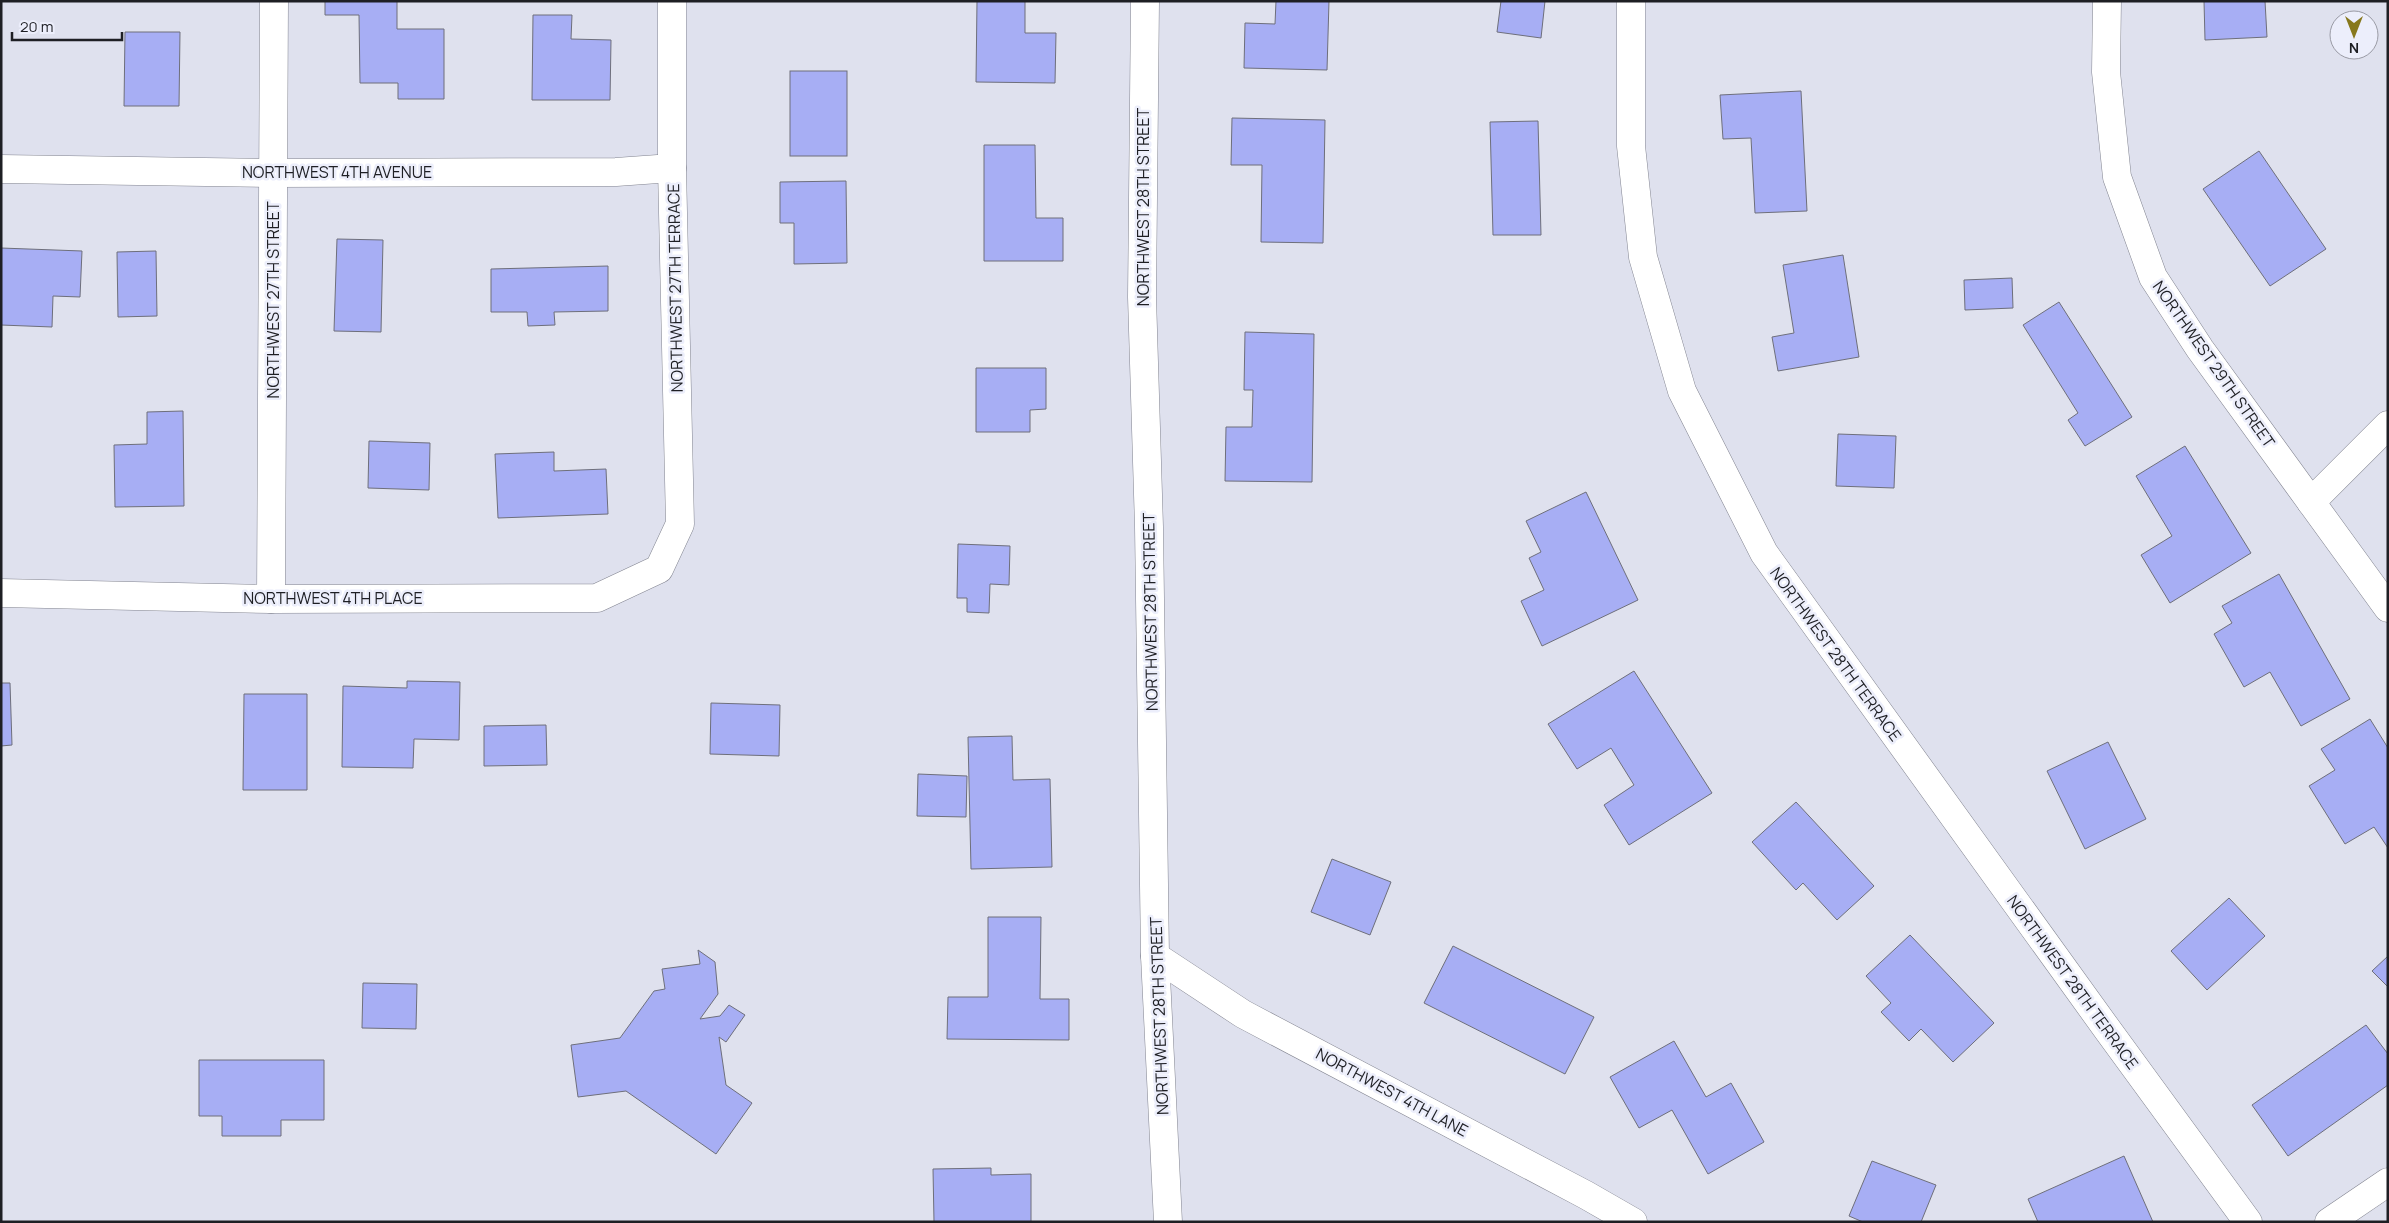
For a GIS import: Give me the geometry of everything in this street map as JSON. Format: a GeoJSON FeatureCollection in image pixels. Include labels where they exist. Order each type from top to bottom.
{"type":"FeatureCollection","features":[{"type":"Feature","properties":{"kind":"street","name":"NORTHWEST 27TH STREET"},"geometry":{"type":"LineString","coordinates":[[271,599],[274,1]]}},
{"type":"Feature","properties":{"kind":"street","name":"NORTHWEST 27TH TERRACE"},"geometry":{"type":"LineString","coordinates":[[659,569],[680,524],[672,168],[672,1]]}},
{"type":"Feature","properties":{"kind":"street","name":"NORTHWEST 28TH STREET"},"geometry":{"type":"LineString","coordinates":[[1145,1],[1142,297],[1149,527],[1155,956],[1168,1222]]}},
{"type":"Feature","properties":{"kind":"street","name":"NORTHWEST 28TH TERRACE"},"geometry":{"type":"LineString","coordinates":[[1631,1],[1631,146],[1643,256],[1682,391],[1764,553],[2106,1029],[2248,1222]]}},
{"type":"Feature","properties":{"kind":"street","name":"NORTHWEST 29TH STREET"},"geometry":{"type":"LineString","coordinates":[[2106,1],[2106,72],[2117,177],[2153,277],[2200,349],[2388,608]]}},
{"type":"Feature","properties":{"kind":"street","name":"NORTHWEST 4TH AVENUE"},"geometry":{"type":"LineString","coordinates":[[1,169],[273,173],[616,172],[672,168]]}},
{"type":"Feature","properties":{"kind":"street"},"geometry":{"type":"LineString","coordinates":[[2311,502],[2388,425]]}},
{"type":"Feature","properties":{"kind":"street","name":"NORTHWEST 4TH PLACE"},"geometry":{"type":"LineString","coordinates":[[1,593],[271,599],[597,598],[659,569]]}},
{"type":"Feature","properties":{"kind":"street","name":"NORTHWEST 4TH LANE"},"geometry":{"type":"LineString","coordinates":[[1155,956],[1243,1014],[1586,1194],[1633,1222]]}},
{"type":"Feature","properties":{"kind":"street"},"geometry":{"type":"LineString","coordinates":[[2328,1222],[2388,1182]]}},
{"type":"Feature","properties":{"kind":"building"},"geometry":{"type":"Polygon","coordinates":[[[325,1],[397,1],[397,29],[444,29],[444,99],[398,99],[398,83],[360,83],[359,15],[325,15],[325,1]]]}},
{"type":"Feature","properties":{"kind":"building"},"geometry":{"type":"Polygon","coordinates":[[[977,1],[1025,1],[1025,33],[1056,33],[1055,83],[976,82],[977,1]]]}},
{"type":"Feature","properties":{"kind":"building"},"geometry":{"type":"Polygon","coordinates":[[[1276,1],[1329,1],[1327,70],[1244,68],[1245,23],[1275,24],[1276,1]]]}},
{"type":"Feature","properties":{"kind":"building"},"geometry":{"type":"Polygon","coordinates":[[[1501,1],[1545,1],[1541,38],[1497,32],[1501,1]]]}},
{"type":"Feature","properties":{"kind":"building"},"geometry":{"type":"Polygon","coordinates":[[[2204,1],[2265,1],[2267,37],[2205,40],[2204,1]]]}},
{"type":"Feature","properties":{"kind":"building"},"geometry":{"type":"Polygon","coordinates":[[[533,15],[572,15],[571,39],[611,40],[610,100],[532,100],[533,15]]]}},
{"type":"Feature","properties":{"kind":"building"},"geometry":{"type":"Polygon","coordinates":[[[125,32],[180,32],[179,106],[124,106],[125,32]]]}},
{"type":"Feature","properties":{"kind":"building"},"geometry":{"type":"Polygon","coordinates":[[[790,71],[847,71],[847,156],[790,156],[790,71]]]}},
{"type":"Feature","properties":{"kind":"building"},"geometry":{"type":"Polygon","coordinates":[[[1801,91],[1807,211],[1755,213],[1751,138],[1723,139],[1720,95],[1801,91]]]}},
{"type":"Feature","properties":{"kind":"building"},"geometry":{"type":"Polygon","coordinates":[[[1232,118],[1325,120],[1323,243],[1261,242],[1262,165],[1231,165],[1232,118]]]}},
{"type":"Feature","properties":{"kind":"building"},"geometry":{"type":"Polygon","coordinates":[[[1538,121],[1541,235],[1493,235],[1490,122],[1538,121]]]}},
{"type":"Feature","properties":{"kind":"building"},"geometry":{"type":"Polygon","coordinates":[[[984,145],[1035,145],[1036,218],[1063,218],[1063,261],[984,261],[984,145]]]}},
{"type":"Feature","properties":{"kind":"building"},"geometry":{"type":"Polygon","coordinates":[[[2259,151],[2326,249],[2270,286],[2203,189],[2259,151]]]}},
{"type":"Feature","properties":{"kind":"building"},"geometry":{"type":"Polygon","coordinates":[[[846,181],[847,263],[794,264],[794,223],[780,223],[780,182],[846,181]]]}},
{"type":"Feature","properties":{"kind":"building"},"geometry":{"type":"Polygon","coordinates":[[[337,239],[383,240],[381,332],[334,331],[337,239]]]}},
{"type":"Feature","properties":{"kind":"building"},"geometry":{"type":"Polygon","coordinates":[[[1,248],[82,251],[80,297],[53,296],[52,327],[1,325],[1,248]]]}},
{"type":"Feature","properties":{"kind":"building"},"geometry":{"type":"Polygon","coordinates":[[[156,251],[157,316],[118,317],[117,252],[156,251]]]}},
{"type":"Feature","properties":{"kind":"building"},"geometry":{"type":"Polygon","coordinates":[[[1843,255],[1859,357],[1778,371],[1772,337],[1794,333],[1783,265],[1843,255]]]}},
{"type":"Feature","properties":{"kind":"building"},"geometry":{"type":"Polygon","coordinates":[[[608,266],[608,311],[554,312],[555,325],[528,326],[527,312],[491,312],[491,269],[608,266]]]}},
{"type":"Feature","properties":{"kind":"building"},"geometry":{"type":"Polygon","coordinates":[[[2012,278],[2013,308],[1965,310],[1964,280],[2012,278]]]}},
{"type":"Feature","properties":{"kind":"building"},"geometry":{"type":"Polygon","coordinates":[[[2059,302],[2132,417],[2085,446],[2068,420],[2078,413],[2023,325],[2059,302]]]}},
{"type":"Feature","properties":{"kind":"building"},"geometry":{"type":"Polygon","coordinates":[[[1245,332],[1314,334],[1312,482],[1225,481],[1226,427],[1252,427],[1253,390],[1244,390],[1245,332]]]}},
{"type":"Feature","properties":{"kind":"building"},"geometry":{"type":"Polygon","coordinates":[[[976,368],[1046,368],[1046,409],[1030,410],[1030,432],[976,432],[976,368]]]}},
{"type":"Feature","properties":{"kind":"building"},"geometry":{"type":"Polygon","coordinates":[[[183,411],[184,506],[115,507],[114,445],[147,444],[147,412],[183,411]]]}},
{"type":"Feature","properties":{"kind":"building"},"geometry":{"type":"Polygon","coordinates":[[[1838,434],[1896,436],[1894,488],[1836,486],[1838,434]]]}},
{"type":"Feature","properties":{"kind":"building"},"geometry":{"type":"Polygon","coordinates":[[[369,441],[430,443],[429,490],[368,488],[369,441]]]}},
{"type":"Feature","properties":{"kind":"building"},"geometry":{"type":"Polygon","coordinates":[[[2185,446],[2251,553],[2170,603],[2141,555],[2172,536],[2136,476],[2185,446]]]}},
{"type":"Feature","properties":{"kind":"building"},"geometry":{"type":"Polygon","coordinates":[[[554,452],[554,471],[606,469],[608,514],[498,518],[495,454],[554,452]]]}},
{"type":"Feature","properties":{"kind":"building"},"geometry":{"type":"Polygon","coordinates":[[[1586,492],[1638,600],[1542,646],[1521,601],[1544,590],[1529,558],[1541,552],[1526,521],[1586,492]]]}},
{"type":"Feature","properties":{"kind":"building"},"geometry":{"type":"Polygon","coordinates":[[[958,544],[1010,546],[1009,585],[990,584],[989,613],[967,612],[967,598],[957,598],[958,544]]]}},
{"type":"Feature","properties":{"kind":"building"},"geometry":{"type":"Polygon","coordinates":[[[2279,574],[2350,699],[2301,726],[2270,672],[2244,687],[2214,634],[2232,623],[2222,606],[2279,574]]]}},
{"type":"Feature","properties":{"kind":"building"},"geometry":{"type":"Polygon","coordinates":[[[1634,671],[1712,793],[1629,845],[1604,805],[1634,785],[1611,748],[1577,769],[1548,724],[1634,671]]]}},
{"type":"Feature","properties":{"kind":"building"},"geometry":{"type":"Polygon","coordinates":[[[407,681],[460,682],[459,740],[414,739],[413,768],[342,767],[343,686],[407,688],[407,681]]]}},
{"type":"Feature","properties":{"kind":"building"},"geometry":{"type":"Polygon","coordinates":[[[1,683],[10,683],[12,745],[1,746],[1,683]]]}},
{"type":"Feature","properties":{"kind":"building"},"geometry":{"type":"Polygon","coordinates":[[[244,694],[307,694],[307,790],[243,790],[244,694]]]}},
{"type":"Feature","properties":{"kind":"building"},"geometry":{"type":"Polygon","coordinates":[[[711,703],[780,705],[779,756],[710,754],[711,703]]]}},
{"type":"Feature","properties":{"kind":"building"},"geometry":{"type":"Polygon","coordinates":[[[2370,719],[2388,748],[2388,848],[2374,827],[2345,844],[2309,786],[2335,770],[2321,749],[2370,719]]]}},
{"type":"Feature","properties":{"kind":"building"},"geometry":{"type":"Polygon","coordinates":[[[546,725],[547,765],[484,766],[484,726],[546,725]]]}},
{"type":"Feature","properties":{"kind":"building"},"geometry":{"type":"Polygon","coordinates":[[[1012,736],[1013,780],[1050,779],[1052,867],[971,869],[968,737],[1012,736]]]}},
{"type":"Feature","properties":{"kind":"building"},"geometry":{"type":"Polygon","coordinates":[[[2108,742],[2146,819],[2085,849],[2047,771],[2108,742]]]}},
{"type":"Feature","properties":{"kind":"building"},"geometry":{"type":"Polygon","coordinates":[[[918,774],[967,776],[966,817],[917,816],[918,774]]]}},
{"type":"Feature","properties":{"kind":"building"},"geometry":{"type":"Polygon","coordinates":[[[1796,802],[1874,886],[1837,920],[1803,883],[1796,890],[1752,842],[1796,802]]]}},
{"type":"Feature","properties":{"kind":"building"},"geometry":{"type":"Polygon","coordinates":[[[1332,859],[1391,882],[1370,935],[1311,912],[1332,859]]]}},
{"type":"Feature","properties":{"kind":"building"},"geometry":{"type":"Polygon","coordinates":[[[2229,898],[2265,936],[2207,990],[2171,951],[2229,898]]]}},
{"type":"Feature","properties":{"kind":"building"},"geometry":{"type":"Polygon","coordinates":[[[988,917],[1041,917],[1040,999],[1069,999],[1069,1040],[947,1039],[948,997],[988,997],[988,917]]]}},
{"type":"Feature","properties":{"kind":"building"},"geometry":{"type":"Polygon","coordinates":[[[1910,935],[1994,1023],[1953,1062],[1921,1029],[1909,1041],[1881,1012],[1891,1003],[1866,976],[1910,935]]]}},
{"type":"Feature","properties":{"kind":"building"},"geometry":{"type":"Polygon","coordinates":[[[1453,946],[1594,1017],[1565,1074],[1424,1003],[1453,946]]]}},
{"type":"Feature","properties":{"kind":"building"},"geometry":{"type":"Polygon","coordinates":[[[698,950],[715,962],[718,994],[700,1019],[720,1016],[729,1005],[745,1015],[726,1042],[719,1037],[726,1085],[752,1103],[716,1154],[626,1091],[578,1097],[571,1045],[620,1038],[654,991],[665,989],[662,969],[700,964],[698,950]]]}},
{"type":"Feature","properties":{"kind":"building"},"geometry":{"type":"Polygon","coordinates":[[[2388,956],[2388,987],[2372,971],[2388,956]]]}},
{"type":"Feature","properties":{"kind":"building"},"geometry":{"type":"Polygon","coordinates":[[[363,983],[417,984],[416,1029],[362,1028],[363,983]]]}},
{"type":"Feature","properties":{"kind":"building"},"geometry":{"type":"Polygon","coordinates":[[[2366,1025],[2388,1054],[2388,1085],[2288,1156],[2252,1105],[2366,1025]]]}},
{"type":"Feature","properties":{"kind":"building"},"geometry":{"type":"Polygon","coordinates":[[[1674,1041],[1706,1097],[1731,1083],[1764,1142],[1708,1174],[1672,1110],[1639,1128],[1610,1077],[1674,1041]]]}},
{"type":"Feature","properties":{"kind":"building"},"geometry":{"type":"Polygon","coordinates":[[[199,1060],[324,1060],[324,1120],[281,1120],[281,1136],[222,1136],[222,1116],[199,1116],[199,1060]]]}},
{"type":"Feature","properties":{"kind":"building"},"geometry":{"type":"Polygon","coordinates":[[[2124,1156],[2153,1222],[2038,1222],[2028,1199],[2124,1156]]]}},
{"type":"Feature","properties":{"kind":"building"},"geometry":{"type":"Polygon","coordinates":[[[1872,1161],[1936,1185],[1921,1222],[1863,1222],[1849,1216],[1872,1161]]]}},
{"type":"Feature","properties":{"kind":"building"},"geometry":{"type":"Polygon","coordinates":[[[991,1168],[991,1175],[1031,1174],[1031,1222],[934,1222],[933,1169],[991,1168]]]}}]}
